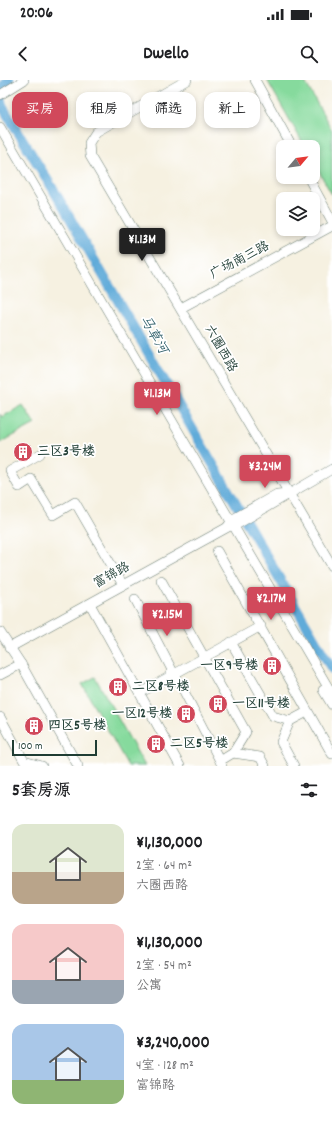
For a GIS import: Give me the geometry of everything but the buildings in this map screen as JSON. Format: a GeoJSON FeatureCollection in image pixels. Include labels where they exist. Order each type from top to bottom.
{"type":"FeatureCollection","features":[{"type":"Feature","properties":{"kind":"street"},"geometry":{"type":"LineString","coordinates":[[0,95],[24,80]]}},
{"type":"Feature","properties":{"kind":"street","name":"六圈西路"},"geometry":{"type":"LineString","coordinates":[[188,80],[96,132],[90,143],[90,156],[332,566]]}},
{"type":"Feature","properties":{"kind":"street"},"geometry":{"type":"LineString","coordinates":[[255,80],[288,140]]}},
{"type":"Feature","properties":{"kind":"street"},"geometry":{"type":"LineString","coordinates":[[0,127],[332,694]]}},
{"type":"Feature","properties":{"kind":"street"},"geometry":{"type":"LineString","coordinates":[[312,184],[332,221]]}},
{"type":"Feature","properties":{"kind":"street","name":"广场南三路"},"geometry":{"type":"LineString","coordinates":[[181,308],[332,226]]}},
{"type":"Feature","properties":{"kind":"street"},"geometry":{"type":"LineString","coordinates":[[40,454],[10,471],[19,487],[32,480],[53,515],[75,502],[123,585]]}},
{"type":"Feature","properties":{"kind":"street","name":"富锦路"},"geometry":{"type":"LineString","coordinates":[[9,648],[332,469]]}},
{"type":"Feature","properties":{"kind":"street"},"geometry":{"type":"LineString","coordinates":[[232,524],[332,705]]}},
{"type":"Feature","properties":{"kind":"street"},"geometry":{"type":"LineString","coordinates":[[217,551],[332,754]]}},
{"type":"Feature","properties":{"kind":"street"},"geometry":{"type":"LineString","coordinates":[[135,600],[172,670],[172,675],[221,763],[233,753],[246,732],[203,658],[162,580]]}},
{"type":"Feature","properties":{"kind":"street"},"geometry":{"type":"LineString","coordinates":[[90,604],[180,766]]}},
{"type":"Feature","properties":{"kind":"street"},"geometry":{"type":"LineString","coordinates":[[140,693],[260,626]]}},
{"type":"Feature","properties":{"kind":"street"},"geometry":{"type":"LineString","coordinates":[[0,632],[9,648],[21,664],[78,766]]}},
{"type":"Feature","properties":{"kind":"street"},"geometry":{"type":"LineString","coordinates":[[231,642],[273,716],[290,722]]}},
{"type":"Feature","properties":{"kind":"street"},"geometry":{"type":"LineString","coordinates":[[0,675],[21,664]]}},
{"type":"Feature","properties":{"kind":"street"},"geometry":{"type":"LineString","coordinates":[[294,766],[281,742],[290,722],[307,712]]}},
{"type":"Feature","properties":{"kind":"street"},"geometry":{"type":"LineString","coordinates":[[0,717],[24,761],[42,766]]}},
{"type":"Feature","properties":{"kind":"street"},"geometry":{"type":"LineString","coordinates":[[233,753],[260,757],[265,766]]}},
{"type":"Feature","properties":{"kind":"green space"},"geometry":{"type":"Polygon","coordinates":[[[267,80],[304,80],[332,130],[332,195],[320,174],[320,140],[301,140],[267,80]]]}},
{"type":"Feature","properties":{"kind":"green space"},"geometry":{"type":"Polygon","coordinates":[[[23,405],[35,424],[0,443],[0,414],[2,417],[23,405]]]}},
{"type":"Feature","properties":{"kind":"green space"},"geometry":{"type":"Polygon","coordinates":[[[95,677],[145,766],[128,766],[82,684],[95,677]]]}},
{"type":"Feature","properties":{"kind":"waterway","name":"马草河"},"geometry":{"type":"LineString","coordinates":[[0,94],[6,82],[9,80]]}},
{"type":"Feature","properties":{"kind":"waterway","name":"马草河"},"geometry":{"type":"LineString","coordinates":[[0,97],[2,106],[53,189],[332,669]]}},
{"type":"Feature","properties":{"kind":"place","name":"三区3号楼"},"geometry":{"type":"Point","coordinates":[23,452]}},
{"type":"Feature","properties":{"kind":"place","name":"一区9号楼"},"geometry":{"type":"Point","coordinates":[272,666]}},
{"type":"Feature","properties":{"kind":"place","name":"二区8号楼"},"geometry":{"type":"Point","coordinates":[118,687]}},
{"type":"Feature","properties":{"kind":"place","name":"一区11号楼"},"geometry":{"type":"Point","coordinates":[218,704]}},
{"type":"Feature","properties":{"kind":"place","name":"一区12号楼"},"geometry":{"type":"Point","coordinates":[186,714]}},
{"type":"Feature","properties":{"kind":"place","name":"四区5号楼"},"geometry":{"type":"Point","coordinates":[34,726]}},
{"type":"Feature","properties":{"kind":"place","name":"二区5号楼"},"geometry":{"type":"Point","coordinates":[156,744]}}]}
